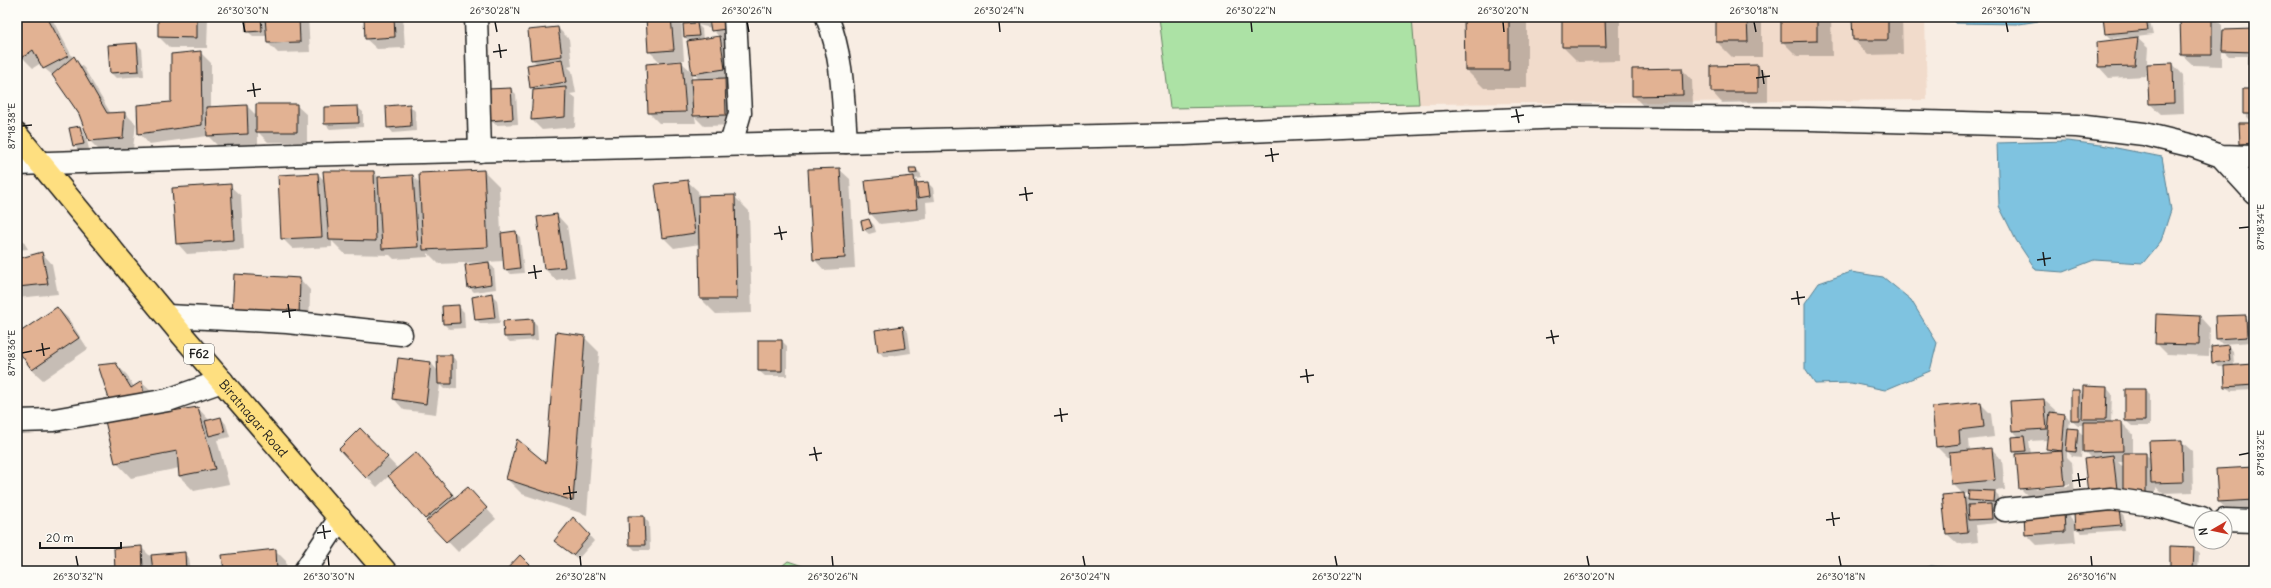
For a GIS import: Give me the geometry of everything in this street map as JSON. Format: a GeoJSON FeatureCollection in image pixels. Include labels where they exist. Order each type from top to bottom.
{"type":"FeatureCollection","features":[{"type":"Feature","properties":{"kind":"main road","name":"Biratnagar Road"},"geometry":{"type":"LineString","coordinates":[[17,135],[167,316],[385,571]]}},
{"type":"Feature","properties":{"kind":"street"},"geometry":{"type":"LineString","coordinates":[[476,17],[480,151]]}},
{"type":"Feature","properties":{"kind":"street"},"geometry":{"type":"LineString","coordinates":[[731,144],[740,113],[735,17]]}},
{"type":"Feature","properties":{"kind":"street"},"geometry":{"type":"LineString","coordinates":[[827,17],[835,37],[842,82],[846,142]]}},
{"type":"Feature","properties":{"kind":"street"},"geometry":{"type":"LineString","coordinates":[[17,164],[40,162],[731,144],[1185,134],[1562,117],[1809,118],[2077,126],[2144,134],[2192,146],[2221,156],[2254,157]]}},
{"type":"Feature","properties":{"kind":"street"},"geometry":{"type":"LineString","coordinates":[[2221,156],[2254,192]]}},
{"type":"Feature","properties":{"kind":"street"},"geometry":{"type":"LineString","coordinates":[[167,316],[287,322],[401,334]]}},
{"type":"Feature","properties":{"kind":"street"},"geometry":{"type":"LineString","coordinates":[[17,422],[54,420],[168,400],[222,381]]}},
{"type":"Feature","properties":{"kind":"street"},"geometry":{"type":"LineString","coordinates":[[2005,510],[2111,499],[2159,506],[2193,515]]}},
{"type":"Feature","properties":{"kind":"street"},"geometry":{"type":"LineString","coordinates":[[305,571],[340,518]]}},
{"type":"Feature","properties":{"kind":"street"},"geometry":{"type":"LineString","coordinates":[[2233,520],[2254,521]]}},
{"type":"Feature","properties":{"kind":"shaded area"},"geometry":{"type":"Polygon","coordinates":[[[1412,17],[1925,17],[1927,100],[1419,104],[1412,17]]]}},
{"type":"Feature","properties":{"kind":"green space"},"geometry":{"type":"Polygon","coordinates":[[[1159,17],[1412,17],[1419,104],[1170,108],[1159,17]]]}},
{"type":"Feature","properties":{"kind":"green space"},"geometry":{"type":"Polygon","coordinates":[[[788,561],[817,571],[776,571],[788,561]]]}},
{"type":"Feature","properties":{"kind":"water"},"geometry":{"type":"Polygon","coordinates":[[[1950,17],[2065,17],[2019,24],[1955,23],[1950,17]]]}},
{"type":"Feature","properties":{"kind":"water"},"geometry":{"type":"Polygon","coordinates":[[[2067,141],[2101,145],[2162,157],[2171,210],[2161,241],[2143,263],[2094,260],[2063,272],[2036,270],[2016,240],[1999,206],[1997,143],[2067,141]]]}},
{"type":"Feature","properties":{"kind":"water"},"geometry":{"type":"Polygon","coordinates":[[[1851,272],[1883,277],[1911,300],[1937,343],[1930,371],[1885,390],[1851,383],[1815,384],[1805,369],[1805,303],[1819,283],[1851,272]]]}},
{"type":"Feature","properties":{"kind":"water"},"geometry":{"type":"Polygon","coordinates":[[[1931,566],[1972,570],[1977,571],[1916,571],[1931,566]]]}},
{"type":"Feature","properties":{"kind":"building"},"geometry":{"type":"Polygon","coordinates":[[[17,17],[47,17],[68,56],[43,69],[33,50],[22,58],[17,49],[17,17]]]}},
{"type":"Feature","properties":{"kind":"building"},"geometry":{"type":"Polygon","coordinates":[[[158,17],[197,17],[197,38],[158,37],[158,17]]]}},
{"type":"Feature","properties":{"kind":"building"},"geometry":{"type":"Polygon","coordinates":[[[246,17],[261,17],[262,31],[246,32],[246,17]]]}},
{"type":"Feature","properties":{"kind":"building"},"geometry":{"type":"Polygon","coordinates":[[[265,17],[299,17],[300,42],[267,43],[265,17]]]}},
{"type":"Feature","properties":{"kind":"building"},"geometry":{"type":"Polygon","coordinates":[[[364,17],[394,17],[395,37],[365,39],[364,17]]]}},
{"type":"Feature","properties":{"kind":"building"},"geometry":{"type":"Polygon","coordinates":[[[646,17],[671,17],[674,50],[648,52],[646,17]]]}},
{"type":"Feature","properties":{"kind":"building"},"geometry":{"type":"Polygon","coordinates":[[[698,17],[725,17],[726,29],[711,31],[709,19],[698,17]]]}},
{"type":"Feature","properties":{"kind":"building"},"geometry":{"type":"Polygon","coordinates":[[[1464,17],[1509,17],[1509,70],[1465,70],[1464,17]]]}},
{"type":"Feature","properties":{"kind":"building"},"geometry":{"type":"Polygon","coordinates":[[[1562,17],[1605,17],[1606,47],[1562,47],[1562,17]]]}},
{"type":"Feature","properties":{"kind":"building"},"geometry":{"type":"Polygon","coordinates":[[[1716,17],[1747,17],[1748,42],[1716,42],[1716,17]]]}},
{"type":"Feature","properties":{"kind":"building"},"geometry":{"type":"Polygon","coordinates":[[[1781,17],[1817,17],[1817,41],[1781,42],[1781,17]]]}},
{"type":"Feature","properties":{"kind":"building"},"geometry":{"type":"Polygon","coordinates":[[[1852,17],[1888,17],[1888,40],[1853,40],[1852,17]]]}},
{"type":"Feature","properties":{"kind":"building"},"geometry":{"type":"Polygon","coordinates":[[[2103,17],[2146,17],[2148,30],[2105,34],[2103,17]]]}},
{"type":"Feature","properties":{"kind":"building"},"geometry":{"type":"Polygon","coordinates":[[[2180,17],[2212,17],[2212,55],[2181,55],[2180,17]]]}},
{"type":"Feature","properties":{"kind":"building"},"geometry":{"type":"Polygon","coordinates":[[[697,23],[699,36],[684,37],[683,24],[697,23]]]}},
{"type":"Feature","properties":{"kind":"building"},"geometry":{"type":"Polygon","coordinates":[[[558,27],[562,56],[531,60],[528,30],[558,27]]]}},
{"type":"Feature","properties":{"kind":"building"},"geometry":{"type":"Polygon","coordinates":[[[2254,29],[2254,52],[2222,51],[2223,30],[2254,29]]]}},
{"type":"Feature","properties":{"kind":"building"},"geometry":{"type":"Polygon","coordinates":[[[720,36],[725,69],[692,74],[687,41],[720,36]]]}},
{"type":"Feature","properties":{"kind":"building"},"geometry":{"type":"Polygon","coordinates":[[[2138,37],[2135,66],[2098,67],[2097,42],[2138,37]]]}},
{"type":"Feature","properties":{"kind":"building"},"geometry":{"type":"Polygon","coordinates":[[[137,43],[139,71],[110,73],[108,45],[137,43]]]}},
{"type":"Feature","properties":{"kind":"building"},"geometry":{"type":"Polygon","coordinates":[[[201,51],[202,125],[138,134],[137,105],[171,102],[171,54],[201,51]]]}},
{"type":"Feature","properties":{"kind":"building"},"geometry":{"type":"Polygon","coordinates":[[[74,56],[107,113],[125,112],[123,138],[89,141],[79,114],[52,75],[74,56]]]}},
{"type":"Feature","properties":{"kind":"building"},"geometry":{"type":"Polygon","coordinates":[[[2249,56],[2254,57],[2254,83],[2249,83],[2249,56]]]}},
{"type":"Feature","properties":{"kind":"building"},"geometry":{"type":"Polygon","coordinates":[[[562,59],[566,82],[530,88],[527,65],[562,59]]]}},
{"type":"Feature","properties":{"kind":"building"},"geometry":{"type":"Polygon","coordinates":[[[682,61],[686,112],[648,113],[646,64],[682,61]]]}},
{"type":"Feature","properties":{"kind":"building"},"geometry":{"type":"Polygon","coordinates":[[[2173,63],[2174,103],[2149,104],[2147,64],[2173,63]]]}},
{"type":"Feature","properties":{"kind":"building"},"geometry":{"type":"Polygon","coordinates":[[[1758,65],[1758,92],[1711,92],[1711,66],[1758,65]]]}},
{"type":"Feature","properties":{"kind":"building"},"geometry":{"type":"Polygon","coordinates":[[[1682,68],[1683,95],[1632,96],[1632,69],[1682,68]]]}},
{"type":"Feature","properties":{"kind":"building"},"geometry":{"type":"Polygon","coordinates":[[[725,78],[726,115],[693,116],[691,79],[725,78]]]}},
{"type":"Feature","properties":{"kind":"building"},"geometry":{"type":"Polygon","coordinates":[[[566,87],[565,117],[531,120],[533,90],[566,87]]]}},
{"type":"Feature","properties":{"kind":"building"},"geometry":{"type":"Polygon","coordinates":[[[511,88],[513,119],[489,121],[488,89],[511,88]]]}},
{"type":"Feature","properties":{"kind":"building"},"geometry":{"type":"Polygon","coordinates":[[[2243,89],[2254,89],[2254,114],[2243,114],[2243,89]]]}},
{"type":"Feature","properties":{"kind":"building"},"geometry":{"type":"Polygon","coordinates":[[[256,104],[297,104],[297,132],[256,132],[256,104]]]}},
{"type":"Feature","properties":{"kind":"building"},"geometry":{"type":"Polygon","coordinates":[[[410,104],[411,126],[387,128],[386,106],[410,104]]]}},
{"type":"Feature","properties":{"kind":"building"},"geometry":{"type":"Polygon","coordinates":[[[247,105],[248,134],[207,136],[206,107],[247,105]]]}},
{"type":"Feature","properties":{"kind":"building"},"geometry":{"type":"Polygon","coordinates":[[[358,106],[359,123],[324,124],[324,107],[358,106]]]}},
{"type":"Feature","properties":{"kind":"building"},"geometry":{"type":"Polygon","coordinates":[[[2239,123],[2254,123],[2254,143],[2240,144],[2239,123]]]}},
{"type":"Feature","properties":{"kind":"building"},"geometry":{"type":"Polygon","coordinates":[[[80,126],[84,144],[73,146],[69,128],[80,126]]]}},
{"type":"Feature","properties":{"kind":"building"},"geometry":{"type":"Polygon","coordinates":[[[840,168],[845,258],[813,260],[808,169],[840,168]]]}},
{"type":"Feature","properties":{"kind":"building"},"geometry":{"type":"Polygon","coordinates":[[[909,168],[916,168],[917,173],[910,174],[909,168]]]}},
{"type":"Feature","properties":{"kind":"building"},"geometry":{"type":"Polygon","coordinates":[[[484,170],[488,247],[423,250],[419,173],[484,170]]]}},
{"type":"Feature","properties":{"kind":"building"},"geometry":{"type":"Polygon","coordinates":[[[323,171],[374,171],[376,241],[329,240],[323,171]]]}},
{"type":"Feature","properties":{"kind":"building"},"geometry":{"type":"Polygon","coordinates":[[[318,173],[322,237],[281,239],[278,175],[318,173]]]}},
{"type":"Feature","properties":{"kind":"building"},"geometry":{"type":"Polygon","coordinates":[[[413,175],[418,247],[382,249],[378,177],[413,175]]]}},
{"type":"Feature","properties":{"kind":"building"},"geometry":{"type":"Polygon","coordinates":[[[914,176],[917,209],[869,214],[865,181],[914,176]]]}},
{"type":"Feature","properties":{"kind":"building"},"geometry":{"type":"Polygon","coordinates":[[[688,180],[695,233],[662,238],[655,184],[688,180]]]}},
{"type":"Feature","properties":{"kind":"building"},"geometry":{"type":"Polygon","coordinates":[[[928,182],[930,196],[918,198],[916,183],[928,182]]]}},
{"type":"Feature","properties":{"kind":"building"},"geometry":{"type":"Polygon","coordinates":[[[231,184],[234,240],[176,244],[172,188],[231,184]]]}},
{"type":"Feature","properties":{"kind":"building"},"geometry":{"type":"Polygon","coordinates":[[[735,195],[737,299],[700,299],[698,196],[735,195]]]}},
{"type":"Feature","properties":{"kind":"building"},"geometry":{"type":"Polygon","coordinates":[[[557,214],[565,267],[544,269],[537,217],[557,214]]]}},
{"type":"Feature","properties":{"kind":"building"},"geometry":{"type":"Polygon","coordinates":[[[869,219],[872,227],[863,230],[861,221],[869,219]]]}},
{"type":"Feature","properties":{"kind":"building"},"geometry":{"type":"Polygon","coordinates":[[[516,231],[520,268],[504,270],[501,233],[516,231]]]}},
{"type":"Feature","properties":{"kind":"building"},"geometry":{"type":"Polygon","coordinates":[[[42,252],[48,284],[17,287],[17,259],[42,252]]]}},
{"type":"Feature","properties":{"kind":"building"},"geometry":{"type":"Polygon","coordinates":[[[489,262],[491,284],[468,288],[465,265],[489,262]]]}},
{"type":"Feature","properties":{"kind":"building"},"geometry":{"type":"Polygon","coordinates":[[[234,274],[300,278],[299,318],[232,316],[234,274]]]}},
{"type":"Feature","properties":{"kind":"building"},"geometry":{"type":"Polygon","coordinates":[[[492,293],[495,318],[475,320],[472,297],[492,293]]]}},
{"type":"Feature","properties":{"kind":"building"},"geometry":{"type":"Polygon","coordinates":[[[459,305],[460,323],[443,324],[442,306],[459,305]]]}},
{"type":"Feature","properties":{"kind":"building"},"geometry":{"type":"Polygon","coordinates":[[[57,307],[79,338],[32,370],[17,349],[17,334],[57,307]]]}},
{"type":"Feature","properties":{"kind":"building"},"geometry":{"type":"Polygon","coordinates":[[[2156,314],[2200,316],[2199,345],[2155,344],[2156,314]]]}},
{"type":"Feature","properties":{"kind":"building"},"geometry":{"type":"Polygon","coordinates":[[[2246,315],[2247,337],[2216,339],[2215,316],[2246,315]]]}},
{"type":"Feature","properties":{"kind":"building"},"geometry":{"type":"Polygon","coordinates":[[[533,319],[533,336],[504,337],[503,321],[533,319]]]}},
{"type":"Feature","properties":{"kind":"building"},"geometry":{"type":"Polygon","coordinates":[[[903,326],[906,348],[878,352],[875,330],[903,326]]]}},
{"type":"Feature","properties":{"kind":"building"},"geometry":{"type":"Polygon","coordinates":[[[556,332],[585,336],[573,501],[506,479],[517,439],[546,463],[556,332]]]}},
{"type":"Feature","properties":{"kind":"building"},"geometry":{"type":"Polygon","coordinates":[[[758,340],[782,340],[782,371],[758,371],[758,340]]]}},
{"type":"Feature","properties":{"kind":"building"},"geometry":{"type":"Polygon","coordinates":[[[2228,345],[2230,361],[2212,363],[2211,347],[2228,345]]]}},
{"type":"Feature","properties":{"kind":"building"},"geometry":{"type":"Polygon","coordinates":[[[437,355],[452,355],[452,384],[438,384],[437,355]]]}},
{"type":"Feature","properties":{"kind":"building"},"geometry":{"type":"Polygon","coordinates":[[[398,358],[431,362],[426,404],[393,399],[398,358]]]}},
{"type":"Feature","properties":{"kind":"building"},"geometry":{"type":"Polygon","coordinates":[[[116,363],[131,388],[142,381],[144,397],[111,405],[98,365],[116,363]]]}},
{"type":"Feature","properties":{"kind":"building"},"geometry":{"type":"Polygon","coordinates":[[[2254,364],[2254,385],[2225,387],[2224,366],[2254,364]]]}},
{"type":"Feature","properties":{"kind":"building"},"geometry":{"type":"Polygon","coordinates":[[[2083,386],[2107,387],[2106,419],[2082,419],[2083,386]]]}},
{"type":"Feature","properties":{"kind":"building"},"geometry":{"type":"Polygon","coordinates":[[[2125,389],[2145,389],[2145,421],[2125,421],[2125,389]]]}},
{"type":"Feature","properties":{"kind":"building"},"geometry":{"type":"Polygon","coordinates":[[[2071,390],[2079,390],[2079,420],[2071,420],[2071,390]]]}},
{"type":"Feature","properties":{"kind":"building"},"geometry":{"type":"Polygon","coordinates":[[[2044,399],[2047,429],[2012,431],[2010,401],[2044,399]]]}},
{"type":"Feature","properties":{"kind":"building"},"geometry":{"type":"Polygon","coordinates":[[[1981,402],[1984,427],[1959,430],[1960,444],[1936,447],[1932,407],[1981,402]]]}},
{"type":"Feature","properties":{"kind":"building"},"geometry":{"type":"Polygon","coordinates":[[[198,407],[215,469],[179,476],[177,451],[115,463],[105,421],[198,407]]]}},
{"type":"Feature","properties":{"kind":"building"},"geometry":{"type":"Polygon","coordinates":[[[2050,412],[2065,414],[2062,451],[2046,449],[2050,412]]]}},
{"type":"Feature","properties":{"kind":"building"},"geometry":{"type":"Polygon","coordinates":[[[221,417],[225,432],[209,436],[205,421],[221,417]]]}},
{"type":"Feature","properties":{"kind":"building"},"geometry":{"type":"Polygon","coordinates":[[[2083,422],[2122,422],[2123,451],[2083,452],[2083,422]]]}},
{"type":"Feature","properties":{"kind":"building"},"geometry":{"type":"Polygon","coordinates":[[[360,428],[388,457],[366,478],[339,449],[360,428]]]}},
{"type":"Feature","properties":{"kind":"building"},"geometry":{"type":"Polygon","coordinates":[[[2068,428],[2078,429],[2076,452],[2066,451],[2068,428]]]}},
{"type":"Feature","properties":{"kind":"building"},"geometry":{"type":"Polygon","coordinates":[[[2024,436],[2026,451],[2013,452],[2012,437],[2024,436]]]}},
{"type":"Feature","properties":{"kind":"building"},"geometry":{"type":"Polygon","coordinates":[[[2182,440],[2183,482],[2151,483],[2149,441],[2182,440]]]}},
{"type":"Feature","properties":{"kind":"building"},"geometry":{"type":"Polygon","coordinates":[[[1992,448],[1995,480],[1951,484],[1949,452],[1992,448]]]}},
{"type":"Feature","properties":{"kind":"building"},"geometry":{"type":"Polygon","coordinates":[[[2062,451],[2065,485],[2019,489],[2016,454],[2062,451]]]}},
{"type":"Feature","properties":{"kind":"building"},"geometry":{"type":"Polygon","coordinates":[[[416,452],[453,495],[425,519],[388,476],[416,452]]]}},
{"type":"Feature","properties":{"kind":"building"},"geometry":{"type":"Polygon","coordinates":[[[2123,453],[2146,453],[2146,496],[2123,497],[2123,453]]]}},
{"type":"Feature","properties":{"kind":"building"},"geometry":{"type":"Polygon","coordinates":[[[2113,455],[2117,489],[2088,493],[2084,459],[2113,455]]]}},
{"type":"Feature","properties":{"kind":"building"},"geometry":{"type":"Polygon","coordinates":[[[2254,467],[2254,500],[2218,502],[2216,469],[2254,467]]]}},
{"type":"Feature","properties":{"kind":"building"},"geometry":{"type":"Polygon","coordinates":[[[468,487],[487,508],[446,542],[426,521],[468,487]]]}},
{"type":"Feature","properties":{"kind":"building"},"geometry":{"type":"Polygon","coordinates":[[[1969,490],[1995,491],[1994,502],[1968,500],[1969,490]]]}},
{"type":"Feature","properties":{"kind":"building"},"geometry":{"type":"Polygon","coordinates":[[[1964,493],[1968,532],[1946,534],[1942,495],[1964,493]]]}},
{"type":"Feature","properties":{"kind":"building"},"geometry":{"type":"Polygon","coordinates":[[[1991,504],[1992,519],[1969,520],[1968,505],[1991,504]]]}},
{"type":"Feature","properties":{"kind":"building"},"geometry":{"type":"Polygon","coordinates":[[[2119,510],[2121,525],[2075,529],[2074,514],[2119,510]]]}},
{"type":"Feature","properties":{"kind":"building"},"geometry":{"type":"Polygon","coordinates":[[[2064,511],[2065,532],[2025,535],[2024,513],[2064,511]]]}},
{"type":"Feature","properties":{"kind":"building"},"geometry":{"type":"Polygon","coordinates":[[[628,516],[644,516],[645,545],[629,545],[628,516]]]}},
{"type":"Feature","properties":{"kind":"building"},"geometry":{"type":"Polygon","coordinates":[[[573,517],[590,535],[573,555],[554,541],[573,517]]]}},
{"type":"Feature","properties":{"kind":"building"},"geometry":{"type":"Polygon","coordinates":[[[142,546],[143,571],[115,571],[114,548],[142,546]]]}},
{"type":"Feature","properties":{"kind":"building"},"geometry":{"type":"Polygon","coordinates":[[[2170,546],[2193,547],[2193,571],[2170,571],[2170,546]]]}},
{"type":"Feature","properties":{"kind":"building"},"geometry":{"type":"Polygon","coordinates":[[[276,549],[277,571],[224,571],[222,555],[276,549]]]}},
{"type":"Feature","properties":{"kind":"building"},"geometry":{"type":"Polygon","coordinates":[[[185,552],[186,571],[153,571],[151,555],[185,552]]]}},
{"type":"Feature","properties":{"kind":"building"},"geometry":{"type":"Polygon","coordinates":[[[520,555],[536,571],[505,571],[520,555]]]}}]}
